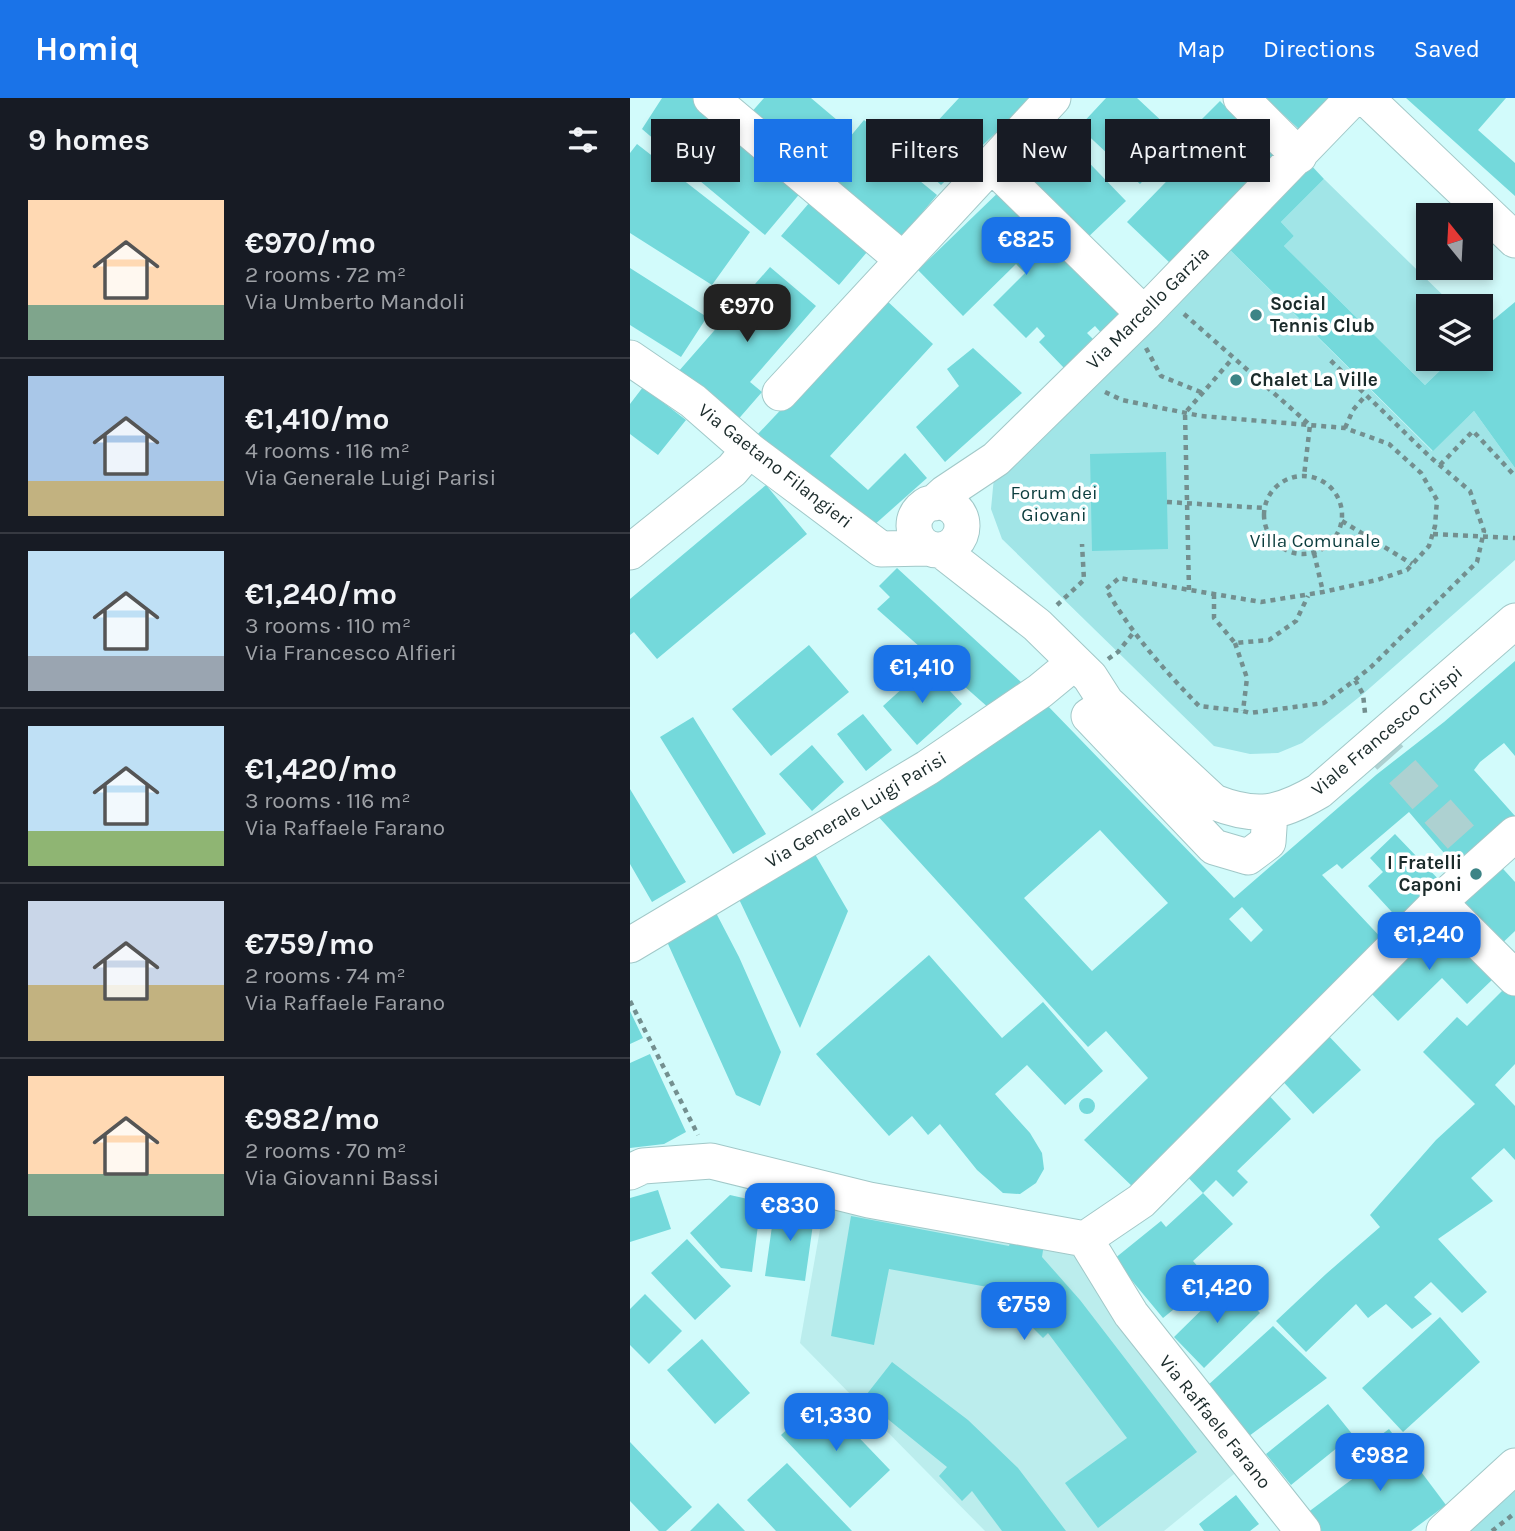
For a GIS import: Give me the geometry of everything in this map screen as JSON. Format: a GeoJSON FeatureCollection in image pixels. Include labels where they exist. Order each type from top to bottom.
{"type":"FeatureCollection","features":[{"type":"Feature","properties":{"kind":"street"},"geometry":{"type":"LineString","coordinates":[[711,98],[903,260]]}},
{"type":"Feature","properties":{"kind":"street"},"geometry":{"type":"LineString","coordinates":[[780,393],[1053,98]]}},
{"type":"Feature","properties":{"kind":"street"},"geometry":{"type":"LineString","coordinates":[[1241,98],[1299,156]]}},
{"type":"Feature","properties":{"kind":"street","name":"Via Marcello Garzia"},"geometry":{"type":"LineString","coordinates":[[945,530],[996,459],[1078,380],[1353,98]]}},
{"type":"Feature","properties":{"kind":"street"},"geometry":{"type":"LineString","coordinates":[[1366,98],[1515,240]]}},
{"type":"Feature","properties":{"kind":"street"},"geometry":{"type":"LineString","coordinates":[[992,165],[1153,304]]}},
{"type":"Feature","properties":{"kind":"street","name":"Via Gaetano Filangieri"},"geometry":{"type":"LineString","coordinates":[[630,358],[693,401],[749,450],[881,549],[945,530]]}},
{"type":"Feature","properties":{"kind":"street"},"geometry":{"type":"LineString","coordinates":[[630,552],[733,470],[749,450]]}},
{"type":"Feature","properties":{"kind":"street","name":"Viale Francesco Crispi"},"geometry":{"type":"LineString","coordinates":[[945,530],[989,588],[1037,625],[1093,677],[1214,802],[1234,810],[1270,813],[1294,806],[1319,792],[1515,621]]}},
{"type":"Feature","properties":{"kind":"street","name":"Viale Francesco Crispi"},"geometry":{"type":"LineString","coordinates":[[1093,677],[1117,691],[1223,786],[1247,797],[1287,793],[1367,732],[1515,604]]}},
{"type":"Feature","properties":{"kind":"street","name":"Via Generale Luigi Parisi"},"geometry":{"type":"LineString","coordinates":[[630,945],[927,768],[1040,691],[1093,677]]}},
{"type":"Feature","properties":{"kind":"street"},"geometry":{"type":"LineString","coordinates":[[630,1172],[643,1166],[711,1161],[869,1200],[1085,1239],[1141,1200],[1439,902],[1515,834]]}},
{"type":"Feature","properties":{"kind":"street"},"geometry":{"type":"LineString","coordinates":[[1439,902],[1515,978]]}},
{"type":"Feature","properties":{"kind":"street","name":"Via Raffaele Farano"},"geometry":{"type":"LineString","coordinates":[[1085,1239],[1130,1314],[1303,1531]]}},
{"type":"Feature","properties":{"kind":"street"},"geometry":{"type":"LineString","coordinates":[[1444,1531],[1515,1466]]}},
{"type":"Feature","properties":{"kind":"path"},"geometry":{"type":"LineString","coordinates":[[1153,304],[1233,358],[1310,425]]}},
{"type":"Feature","properties":{"kind":"path"},"geometry":{"type":"LineString","coordinates":[[1146,348],[1161,376],[1203,393]]}},
{"type":"Feature","properties":{"kind":"path"},"geometry":{"type":"LineString","coordinates":[[1189,590],[1185,413],[1233,358]]}},
{"type":"Feature","properties":{"kind":"path"},"geometry":{"type":"LineString","coordinates":[[1078,380],[1122,400],[1200,416],[1345,428],[1389,444],[1421,473],[1437,500],[1429,546],[1407,570],[1377,580],[1323,593],[1261,602],[1119,578],[1106,589],[1159,664],[1199,706],[1250,713],[1324,703],[1355,680],[1477,562],[1484,531],[1470,491],[1440,466],[1329,359]]}},
{"type":"Feature","properties":{"kind":"path"},"geometry":{"type":"LineString","coordinates":[[1345,428],[1353,410],[1366,395]]}},
{"type":"Feature","properties":{"kind":"path"},"geometry":{"type":"LineString","coordinates":[[1304,476],[1310,425]]}},
{"type":"Feature","properties":{"kind":"path"},"geometry":{"type":"LineString","coordinates":[[1440,466],[1473,431],[1515,476]]}},
{"type":"Feature","properties":{"kind":"path"},"geometry":{"type":"LineString","coordinates":[[1304,476],[1330,486],[1338,497],[1342,521],[1333,540],[1314,553],[1302,554],[1289,552],[1273,541],[1264,520],[1264,508],[1269,495],[1278,485],[1290,478],[1304,476]]}},
{"type":"Feature","properties":{"kind":"path"},"geometry":{"type":"LineString","coordinates":[[1167,502],[1264,508]]}},
{"type":"Feature","properties":{"kind":"path"},"geometry":{"type":"LineString","coordinates":[[1342,521],[1412,564]]}},
{"type":"Feature","properties":{"kind":"path"},"geometry":{"type":"LineString","coordinates":[[1433,534],[1515,538]]}},
{"type":"Feature","properties":{"kind":"path"},"geometry":{"type":"LineString","coordinates":[[1037,625],[1084,580],[1082,544]]}},
{"type":"Feature","properties":{"kind":"path"},"geometry":{"type":"LineString","coordinates":[[1314,553],[1323,593]]}},
{"type":"Feature","properties":{"kind":"path"},"geometry":{"type":"LineString","coordinates":[[1214,594],[1214,618],[1235,643],[1247,678],[1243,710]]}},
{"type":"Feature","properties":{"kind":"path"},"geometry":{"type":"LineString","coordinates":[[1235,643],[1269,640],[1296,621],[1308,595]]}},
{"type":"Feature","properties":{"kind":"path"},"geometry":{"type":"LineString","coordinates":[[1093,677],[1134,632]]}},
{"type":"Feature","properties":{"kind":"path"},"geometry":{"type":"LineString","coordinates":[[1355,680],[1363,695],[1367,732]]}},
{"type":"Feature","properties":{"kind":"path"},"geometry":{"type":"LineString","coordinates":[[630,1001],[711,1161]]}},
{"type":"Feature","properties":{"kind":"path"},"geometry":{"type":"LineString","coordinates":[[1492,1531],[1515,1514]]}},
{"type":"Feature","properties":{"kind":"shaded area"},"geometry":{"type":"Polygon","coordinates":[[[825,1201],[1072,1244],[1239,1470],[1164,1531],[985,1531],[800,1343],[825,1201]]]}},
{"type":"Feature","properties":{"kind":"green space"},"geometry":{"type":"Polygon","coordinates":[[[1324,179],[1416,269],[1416,280],[1427,280],[1442,294],[1416,294],[1416,371],[1440,371],[1425,385],[1284,246],[1294,236],[1281,222],[1324,179]]]}},
{"type":"Feature","properties":{"kind":"green space","name":"Villa Comunale"},"geometry":{"type":"Polygon","coordinates":[[[1226,246],[1432,451],[1474,411],[1515,468],[1515,560],[1363,694],[1302,743],[1278,753],[1250,754],[1214,746],[1002,539],[991,509],[994,477],[1226,246]]]}},
{"type":"Feature","properties":{"kind":"green space"},"geometry":{"type":"Polygon","coordinates":[[[1515,1466],[1515,1531],[1444,1531],[1515,1466]]]}},
{"type":"Feature","properties":{"kind":"building"},"geometry":{"type":"Polygon","coordinates":[[[662,98],[695,98],[714,111],[708,119],[651,119],[651,137],[642,129],[662,98]]]}},
{"type":"Feature","properties":{"kind":"building"},"geometry":{"type":"Polygon","coordinates":[[[764,98],[811,98],[836,119],[754,119],[749,115],[764,98]]]}},
{"type":"Feature","properties":{"kind":"building"},"geometry":{"type":"Polygon","coordinates":[[[959,98],[1032,98],[1010,119],[997,119],[997,131],[983,145],[983,119],[940,119],[959,98]]]}},
{"type":"Feature","properties":{"kind":"building"},"geometry":{"type":"Polygon","coordinates":[[[1106,98],[1137,98],[1160,119],[1105,119],[1105,151],[1091,138],[1091,119],[1086,119],[1106,98]]]}},
{"type":"Feature","properties":{"kind":"building"},"geometry":{"type":"Polygon","coordinates":[[[1265,98],[1330,98],[1300,130],[1265,98]]]}},
{"type":"Feature","properties":{"kind":"building"},"geometry":{"type":"Polygon","coordinates":[[[1406,98],[1506,98],[1478,130],[1515,163],[1515,196],[1406,98]]]}},
{"type":"Feature","properties":{"kind":"building"},"geometry":{"type":"Polygon","coordinates":[[[1220,101],[1238,119],[1202,119],[1220,101]]]}},
{"type":"Feature","properties":{"kind":"building"},"geometry":{"type":"Polygon","coordinates":[[[864,120],[866,122],[866,182],[921,182],[937,195],[900,239],[831,182],[852,182],[852,134],[864,120]]]}},
{"type":"Feature","properties":{"kind":"building"},"geometry":{"type":"Polygon","coordinates":[[[740,139],[754,150],[754,182],[791,182],[802,191],[765,235],[701,182],[740,182],[740,139]]]}},
{"type":"Feature","properties":{"kind":"building"},"geometry":{"type":"Polygon","coordinates":[[[637,144],[651,155],[651,182],[686,182],[750,232],[712,285],[630,233],[630,153],[637,144]]]}},
{"type":"Feature","properties":{"kind":"building"},"geometry":{"type":"Polygon","coordinates":[[[1309,163],[1324,179],[1281,222],[1294,236],[1284,246],[1425,385],[1440,371],[1493,371],[1493,320],[1515,302],[1515,468],[1474,411],[1433,451],[1226,246],[1309,163]]]}},
{"type":"Feature","properties":{"kind":"building"},"geometry":{"type":"Polygon","coordinates":[[[1091,165],[1126,201],[1084,241],[1027,182],[1091,182],[1091,165]]]}},
{"type":"Feature","properties":{"kind":"building"},"geometry":{"type":"Polygon","coordinates":[[[1166,182],[1250,182],[1170,263],[1127,222],[1166,182]]]}},
{"type":"Feature","properties":{"kind":"building"},"geometry":{"type":"Polygon","coordinates":[[[1007,184],[1131,310],[1104,336],[1095,326],[1087,333],[1094,340],[1065,369],[1039,342],[1045,336],[1037,327],[1026,338],[993,305],[1025,273],[1016,264],[963,316],[918,270],[1007,184]]]}},
{"type":"Feature","properties":{"kind":"building"},"geometry":{"type":"Polygon","coordinates":[[[815,196],[873,245],[839,285],[781,236],[815,196]]]}},
{"type":"Feature","properties":{"kind":"building"},"geometry":{"type":"Polygon","coordinates":[[[770,267],[816,306],[750,382],[762,392],[735,423],[678,372],[770,267]]]}},
{"type":"Feature","properties":{"kind":"building"},"geometry":{"type":"Polygon","coordinates":[[[630,268],[707,317],[681,357],[630,325],[630,268]]]}},
{"type":"Feature","properties":{"kind":"building"},"geometry":{"type":"Polygon","coordinates":[[[885,299],[933,344],[830,456],[868,490],[905,453],[927,478],[873,526],[756,436],[885,299]]]}},
{"type":"Feature","properties":{"kind":"building"},"geometry":{"type":"Polygon","coordinates":[[[973,348],[1022,393],[945,462],[916,427],[959,386],[947,369],[973,348]]]}},
{"type":"Feature","properties":{"kind":"building"},"geometry":{"type":"Polygon","coordinates":[[[643,387],[686,420],[658,455],[630,434],[630,404],[643,387]]]}},
{"type":"Feature","properties":{"kind":"building"},"geometry":{"type":"Polygon","coordinates":[[[1166,452],[1168,549],[1092,551],[1090,454],[1166,452]]]}},
{"type":"Feature","properties":{"kind":"building"},"geometry":{"type":"Polygon","coordinates":[[[766,485],[807,534],[657,659],[634,632],[630,635],[630,599],[766,485]]]}},
{"type":"Feature","properties":{"kind":"building"},"geometry":{"type":"Polygon","coordinates":[[[897,568],[1021,682],[990,709],[877,609],[890,597],[879,586],[897,568]]]}},
{"type":"Feature","properties":{"kind":"building"},"geometry":{"type":"Polygon","coordinates":[[[809,645],[849,692],[771,756],[732,709],[809,645]]]}},
{"type":"Feature","properties":{"kind":"building"},"geometry":{"type":"Polygon","coordinates":[[[1515,661],[1515,756],[1504,743],[1474,770],[1515,816],[1456,867],[1409,812],[1342,869],[1337,864],[1322,875],[1387,944],[1134,1188],[1084,1140],[1148,1078],[1106,1031],[1088,1047],[876,814],[1044,702],[1234,898],[1376,775],[1444,722],[1515,661]],[[1100,830],[1024,898],[1092,971],[1168,903],[1100,830]],[[1242,907],[1229,919],[1251,942],[1263,930],[1242,907]]]}},
{"type":"Feature","properties":{"kind":"building"},"geometry":{"type":"Polygon","coordinates":[[[927,666],[962,704],[917,745],[883,706],[927,666]]]}},
{"type":"Feature","properties":{"kind":"building"},"geometry":{"type":"Polygon","coordinates":[[[863,714],[892,750],[866,771],[837,734],[863,714]]]}},
{"type":"Feature","properties":{"kind":"building"},"geometry":{"type":"Polygon","coordinates":[[[693,717],[766,834],[733,854],[660,737],[693,717]]]}},
{"type":"Feature","properties":{"kind":"building"},"geometry":{"type":"Polygon","coordinates":[[[812,745],[844,782],[812,811],[779,774],[812,745]]]}},
{"type":"Feature","properties":{"kind":"building"},"geometry":{"type":"Polygon","coordinates":[[[630,789],[686,882],[652,902],[630,864],[630,789]]]}},
{"type":"Feature","properties":{"kind":"building"},"geometry":{"type":"Polygon","coordinates":[[[1395,834],[1443,884],[1402,923],[1368,886],[1383,872],[1370,858],[1395,834]]]}},
{"type":"Feature","properties":{"kind":"building"},"geometry":{"type":"Polygon","coordinates":[[[812,849],[848,911],[800,1028],[737,895],[812,849]]]}},
{"type":"Feature","properties":{"kind":"building"},"geometry":{"type":"Polygon","coordinates":[[[1495,860],[1515,882],[1515,931],[1495,950],[1450,902],[1495,860]]]}},
{"type":"Feature","properties":{"kind":"building"},"geometry":{"type":"Polygon","coordinates":[[[714,909],[739,957],[781,1052],[760,1106],[736,1095],[664,935],[714,909]]]}},
{"type":"Feature","properties":{"kind":"building"},"geometry":{"type":"Polygon","coordinates":[[[1437,919],[1494,978],[1467,1004],[1442,978],[1398,1021],[1366,988],[1437,919]]]}},
{"type":"Feature","properties":{"kind":"building"},"geometry":{"type":"Polygon","coordinates":[[[929,955],[1002,1038],[1043,1002],[1103,1071],[1065,1105],[1027,1065],[995,1094],[1030,1133],[1042,1153],[1044,1169],[1036,1183],[1020,1194],[1003,1193],[977,1170],[940,1124],[928,1135],[912,1116],[889,1136],[816,1054],[929,955]]]}},
{"type":"Feature","properties":{"kind":"building"},"geometry":{"type":"Polygon","coordinates":[[[1508,985],[1515,992],[1515,1064],[1495,1085],[1515,1106],[1515,1160],[1504,1148],[1471,1178],[1493,1201],[1438,1239],[1487,1292],[1462,1313],[1431,1282],[1414,1297],[1432,1314],[1412,1329],[1386,1304],[1368,1318],[1356,1304],[1306,1352],[1276,1321],[1380,1227],[1370,1215],[1436,1140],[1475,1104],[1423,1052],[1457,1017],[1467,1026],[1508,985]]]}},
{"type":"Feature","properties":{"kind":"building"},"geometry":{"type":"Polygon","coordinates":[[[630,1011],[643,1038],[630,1044],[630,1011]]]}},
{"type":"Feature","properties":{"kind":"building"},"geometry":{"type":"Polygon","coordinates":[[[1325,1032],[1361,1070],[1313,1114],[1277,1075],[1325,1032]]]}},
{"type":"Feature","properties":{"kind":"building"},"geometry":{"type":"Polygon","coordinates":[[[650,1054],[686,1132],[664,1144],[630,1148],[630,1063],[650,1054]]]}},
{"type":"Feature","properties":{"kind":"building"},"geometry":{"type":"Polygon","coordinates":[[[1263,1089],[1291,1119],[1237,1171],[1248,1182],[1233,1197],[1216,1180],[1203,1193],[1180,1169],[1263,1089]]]}},
{"type":"Feature","properties":{"kind":"building"},"geometry":{"type":"Polygon","coordinates":[[[1087,1098],[1095,1106],[1087,1114],[1079,1106],[1087,1098]]]}},
{"type":"Feature","properties":{"kind":"building"},"geometry":{"type":"Polygon","coordinates":[[[658,1190],[671,1229],[630,1242],[630,1198],[658,1190]]]}},
{"type":"Feature","properties":{"kind":"building"},"geometry":{"type":"Polygon","coordinates":[[[1203,1193],[1233,1224],[1193,1261],[1210,1280],[1163,1318],[1114,1259],[1161,1221],[1166,1227],[1203,1193]]]}},
{"type":"Feature","properties":{"kind":"building"},"geometry":{"type":"Polygon","coordinates":[[[730,1195],[761,1202],[752,1272],[721,1268],[690,1233],[730,1195]]]}},
{"type":"Feature","properties":{"kind":"building"},"geometry":{"type":"Polygon","coordinates":[[[775,1205],[815,1210],[805,1281],[765,1276],[775,1205]]]}},
{"type":"Feature","properties":{"kind":"building"},"geometry":{"type":"Polygon","coordinates":[[[851,1216],[1009,1246],[1013,1233],[1045,1237],[1042,1257],[1080,1300],[1197,1452],[1098,1528],[1065,1483],[1127,1438],[1048,1333],[1043,1338],[993,1288],[889,1269],[874,1345],[831,1336],[851,1216]]]}},
{"type":"Feature","properties":{"kind":"building"},"geometry":{"type":"Polygon","coordinates":[[[687,1239],[731,1286],[695,1320],[651,1273],[687,1239]]]}},
{"type":"Feature","properties":{"kind":"building"},"geometry":{"type":"Polygon","coordinates":[[[1230,1282],[1260,1313],[1204,1368],[1174,1337],[1230,1282]]]}},
{"type":"Feature","properties":{"kind":"building"},"geometry":{"type":"Polygon","coordinates":[[[645,1294],[682,1331],[649,1364],[630,1345],[630,1309],[645,1294]]]}},
{"type":"Feature","properties":{"kind":"building"},"geometry":{"type":"Polygon","coordinates":[[[1440,1317],[1480,1362],[1403,1432],[1362,1388],[1440,1317]]]}},
{"type":"Feature","properties":{"kind":"building"},"geometry":{"type":"Polygon","coordinates":[[[1273,1326],[1327,1378],[1245,1439],[1207,1386],[1273,1326]]]}},
{"type":"Feature","properties":{"kind":"building"},"geometry":{"type":"Polygon","coordinates":[[[702,1339],[750,1393],[715,1424],[667,1370],[702,1339]]]}},
{"type":"Feature","properties":{"kind":"building"},"geometry":{"type":"Polygon","coordinates":[[[892,1362],[968,1420],[1018,1468],[1066,1531],[1002,1531],[972,1491],[962,1501],[939,1476],[947,1467],[863,1399],[892,1362]]]}},
{"type":"Feature","properties":{"kind":"building"},"geometry":{"type":"Polygon","coordinates":[[[821,1398],[890,1470],[850,1508],[781,1435],[821,1398]]]}},
{"type":"Feature","properties":{"kind":"building"},"geometry":{"type":"Polygon","coordinates":[[[1328,1404],[1353,1435],[1291,1485],[1266,1454],[1328,1404]]]}},
{"type":"Feature","properties":{"kind":"building"},"geometry":{"type":"Polygon","coordinates":[[[1389,1429],[1446,1505],[1411,1531],[1320,1531],[1307,1513],[1355,1477],[1344,1462],[1389,1429]]]}},
{"type":"Feature","properties":{"kind":"building"},"geometry":{"type":"Polygon","coordinates":[[[630,1442],[692,1507],[666,1531],[659,1531],[630,1501],[630,1442]]]}},
{"type":"Feature","properties":{"kind":"building"},"geometry":{"type":"Polygon","coordinates":[[[787,1463],[852,1531],[776,1531],[747,1500],[787,1463]]]}},
{"type":"Feature","properties":{"kind":"building"},"geometry":{"type":"Polygon","coordinates":[[[1236,1495],[1259,1524],[1250,1531],[1204,1531],[1199,1524],[1236,1495]]]}},
{"type":"Feature","properties":{"kind":"building"},"geometry":{"type":"Polygon","coordinates":[[[718,1503],[745,1531],[690,1531],[718,1503]]]}},
{"type":"Feature","properties":{"kind":"tunnel"},"geometry":{"type":"LineString","coordinates":[[1367,732],[1483,862]]}},
{"type":"Feature","properties":{"kind":"place","name":"Social Tennis Club"},"geometry":{"type":"Point","coordinates":[1256,315]}},
{"type":"Feature","properties":{"kind":"place","name":"Chalet La Ville"},"geometry":{"type":"Point","coordinates":[1236,380]}},
{"type":"Feature","properties":{"kind":"place","name":"I Fratelli Caponi"},"geometry":{"type":"Point","coordinates":[1476,874]}},
{"type":"Feature","properties":{"kind":"park label","name":"Forum dei Giovani"},"geometry":{"type":"Point","coordinates":[1054,504]}}]}
